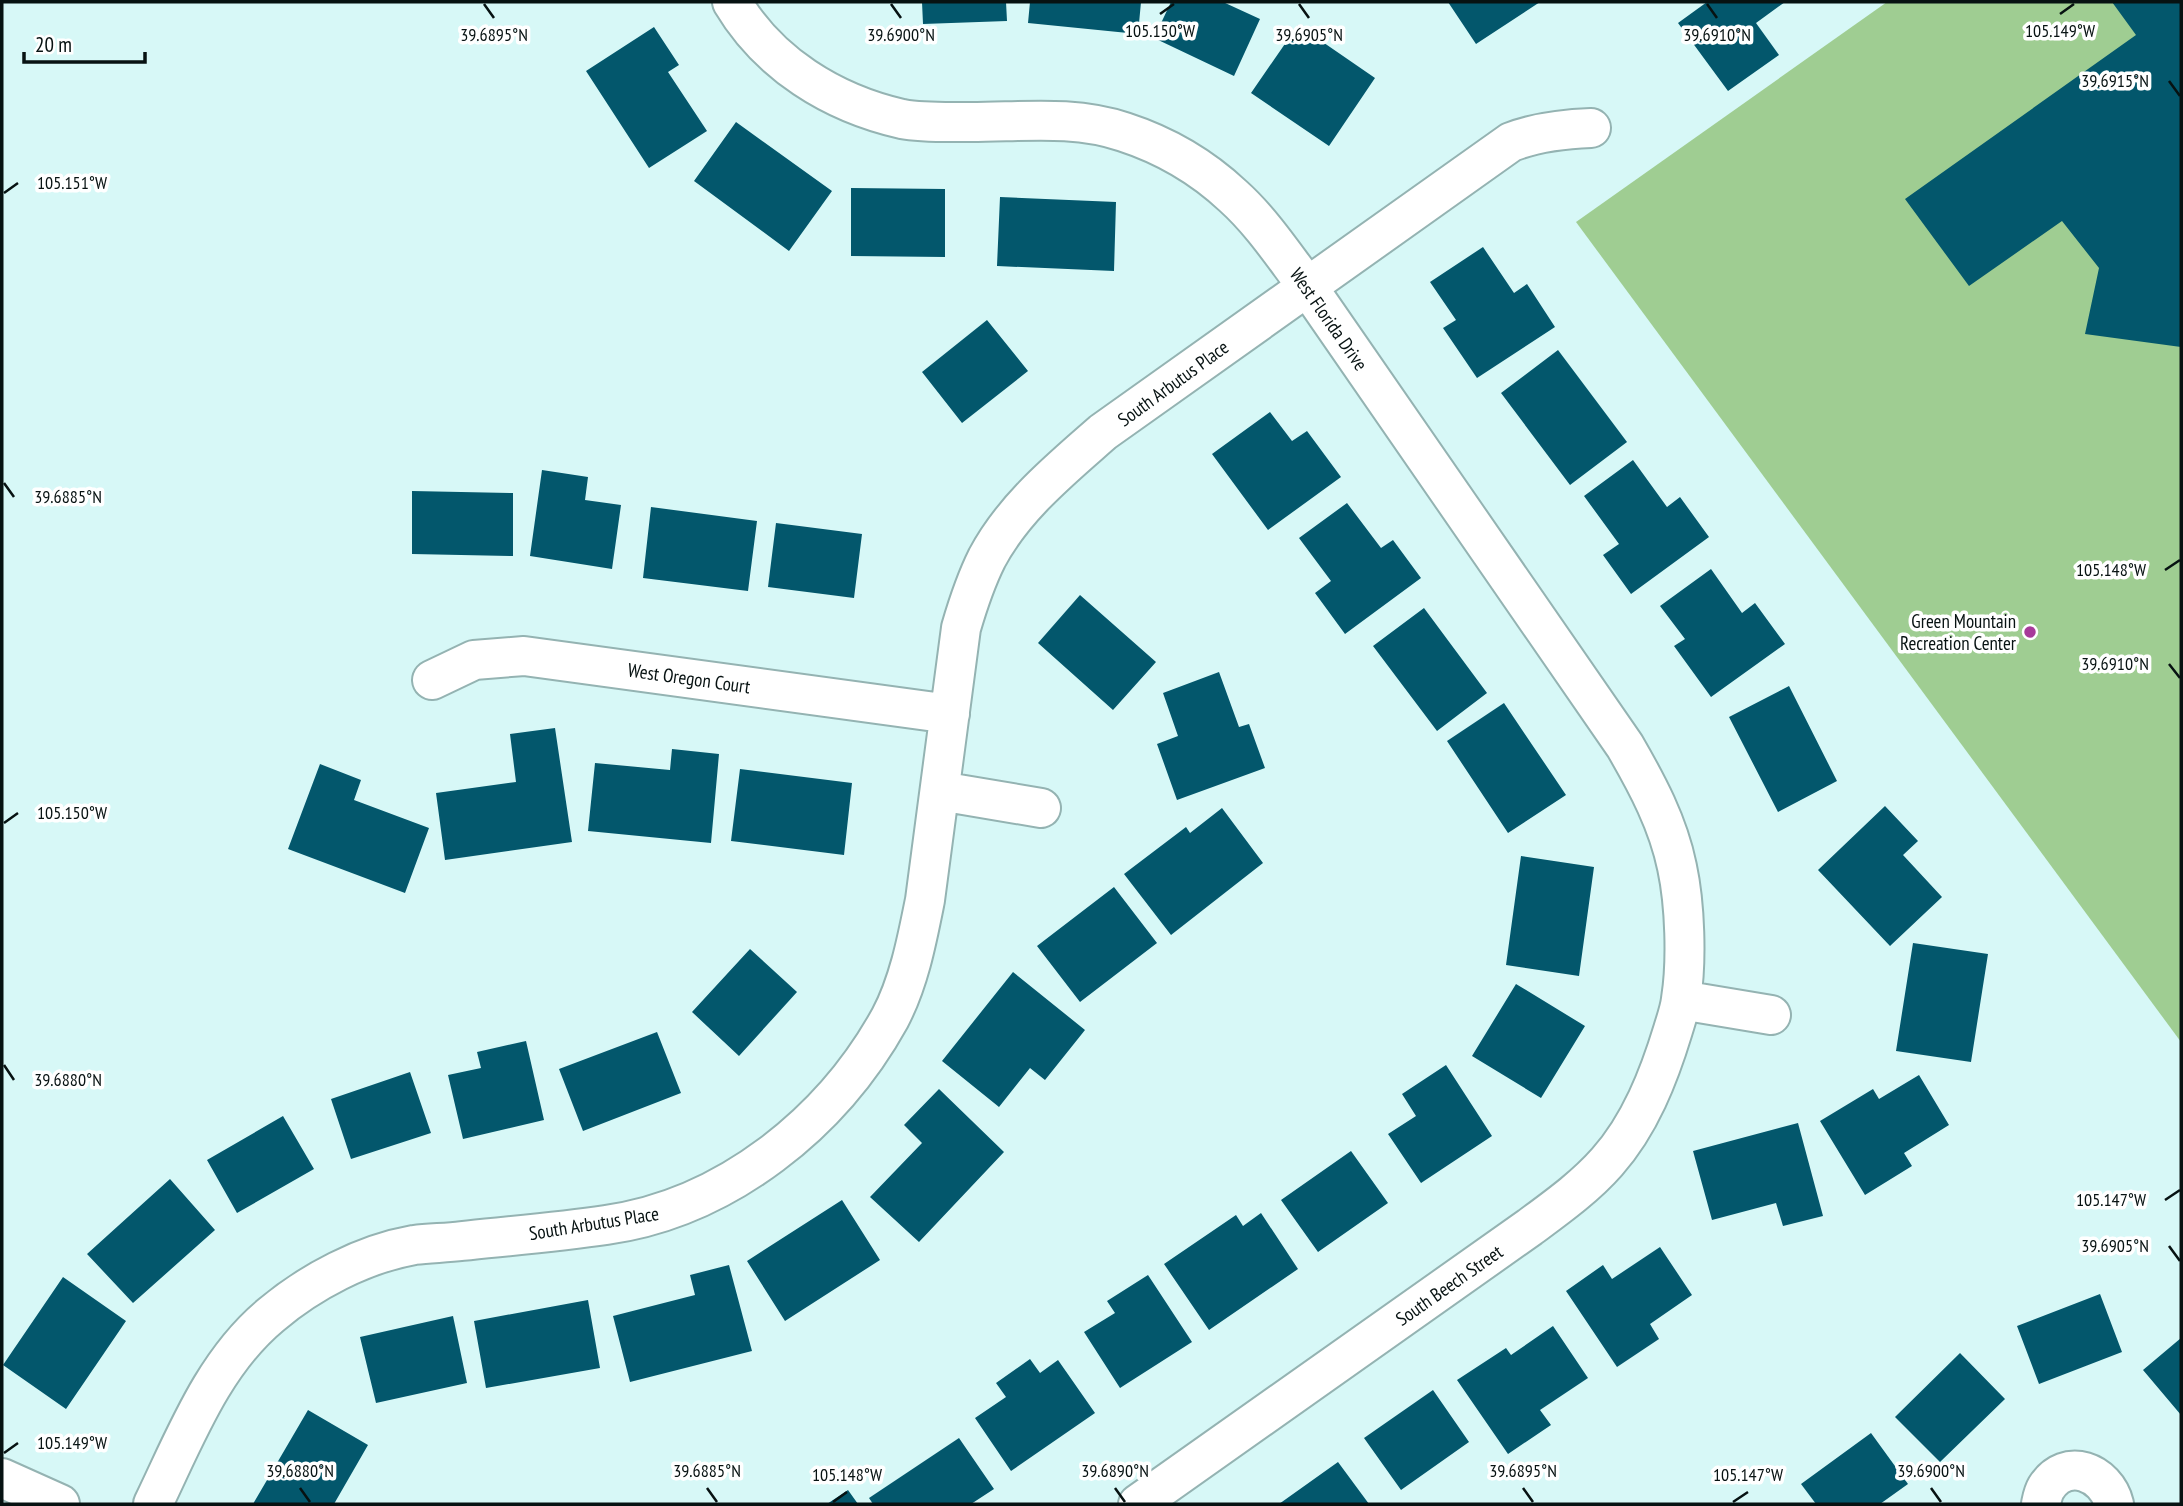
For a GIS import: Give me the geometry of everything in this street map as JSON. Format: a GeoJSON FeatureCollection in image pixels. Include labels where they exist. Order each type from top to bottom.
{"type":"FeatureCollection","features":[{"type":"Feature","properties":{"kind":"street","name":"West Florida Drive"},"geometry":{"type":"LineString","coordinates":[[732,2],[761,42],[790,69],[824,91],[858,106],[904,119],[972,122],[1032,119],[1084,123],[1123,131],[1167,150],[1203,171],[1235,197],[1264,229],[1307,286],[1625,746],[1650,790],[1667,831],[1677,866],[1684,936]]}},
{"type":"Feature","properties":{"kind":"street","name":"South Arbutus Place"},"geometry":{"type":"LineString","coordinates":[[153,1504],[217,1378],[243,1341],[271,1314],[335,1273],[374,1256],[414,1245],[606,1225],[651,1217],[686,1205],[760,1163],[822,1110],[849,1079],[891,1016],[916,944],[926,900],[961,628],[972,592],[987,558],[1008,525],[1062,468],[1104,432],[1511,142],[1531,135],[1591,128]]}},
{"type":"Feature","properties":{"kind":"street","name":"West Oregon Court"},"geometry":{"type":"LineString","coordinates":[[432,680],[474,660],[524,656],[950,714]]}},
{"type":"Feature","properties":{"kind":"street"},"geometry":{"type":"LineString","coordinates":[[940,790],[1041,808]]}},
{"type":"Feature","properties":{"kind":"street","name":"South Beech Street"},"geometry":{"type":"LineString","coordinates":[[1138,1504],[1531,1227],[1574,1193],[1608,1161],[1636,1121],[1655,1081],[1681,1000],[1684,936]]}},
{"type":"Feature","properties":{"kind":"street"},"geometry":{"type":"LineString","coordinates":[[1681,1000],[1771,1015]]}},
{"type":"Feature","properties":{"kind":"street"},"geometry":{"type":"LineString","coordinates":[[2041,1504],[2045,1489],[2055,1477],[2079,1471],[2091,1473],[2104,1482],[2114,1504]]}},
{"type":"Feature","properties":{"kind":"street"},"geometry":{"type":"LineString","coordinates":[[2,1478],[60,1504]]}},
{"type":"Feature","properties":{"kind":"green space","name":"Green Mountain Recreation Center"},"geometry":{"type":"Polygon","coordinates":[[[1887,2],[2181,2],[2181,1042],[1576,222],[1887,2]]]}},
{"type":"Feature","properties":{"kind":"building"},"geometry":{"type":"Polygon","coordinates":[[[922,2],[1006,2],[1007,21],[923,24],[922,2]]]}},
{"type":"Feature","properties":{"kind":"building"},"geometry":{"type":"Polygon","coordinates":[[[1030,2],[1141,2],[1138,34],[1028,23],[1030,2]]]}},
{"type":"Feature","properties":{"kind":"building"},"geometry":{"type":"Polygon","coordinates":[[[1171,2],[1223,2],[1260,19],[1234,76],[1154,38],[1171,2]]]}},
{"type":"Feature","properties":{"kind":"building"},"geometry":{"type":"Polygon","coordinates":[[[1448,2],[1540,2],[1476,44],[1448,2]]]}},
{"type":"Feature","properties":{"kind":"building"},"geometry":{"type":"Polygon","coordinates":[[[1707,2],[1785,2],[1756,23],[1779,55],[1728,91],[1678,23],[1707,2]]]}},
{"type":"Feature","properties":{"kind":"building"},"geometry":{"type":"Polygon","coordinates":[[[2112,2],[2181,2],[2181,347],[2085,334],[2099,268],[2062,221],[1969,286],[1905,199],[2136,35],[2112,2]]]}},
{"type":"Feature","properties":{"kind":"building"},"geometry":{"type":"Polygon","coordinates":[[[1298,25],[1375,78],[1329,146],[1251,93],[1298,25]]]}},
{"type":"Feature","properties":{"kind":"building"},"geometry":{"type":"Polygon","coordinates":[[[654,27],[679,65],[668,72],[707,131],[649,168],[586,71],[654,27]]]}},
{"type":"Feature","properties":{"kind":"building"},"geometry":{"type":"Polygon","coordinates":[[[736,122],[832,191],[789,251],[694,181],[736,122]]]}},
{"type":"Feature","properties":{"kind":"building"},"geometry":{"type":"Polygon","coordinates":[[[851,188],[945,189],[945,257],[851,256],[851,188]]]}},
{"type":"Feature","properties":{"kind":"building"},"geometry":{"type":"Polygon","coordinates":[[[1000,197],[1116,202],[1114,271],[997,266],[1000,197]]]}},
{"type":"Feature","properties":{"kind":"building"},"geometry":{"type":"Polygon","coordinates":[[[1483,247],[1514,293],[1527,284],[1555,327],[1477,378],[1443,328],[1456,320],[1430,282],[1483,247]]]}},
{"type":"Feature","properties":{"kind":"building"},"geometry":{"type":"Polygon","coordinates":[[[987,320],[1028,371],[962,423],[922,372],[987,320]]]}},
{"type":"Feature","properties":{"kind":"building"},"geometry":{"type":"Polygon","coordinates":[[[1558,350],[1627,442],[1570,485],[1501,393],[1558,350]]]}},
{"type":"Feature","properties":{"kind":"building"},"geometry":{"type":"Polygon","coordinates":[[[1270,412],[1292,441],[1307,431],[1341,477],[1268,530],[1212,454],[1270,412]]]}},
{"type":"Feature","properties":{"kind":"building"},"geometry":{"type":"Polygon","coordinates":[[[1633,460],[1667,507],[1680,497],[1709,537],[1631,594],[1603,555],[1619,544],[1584,496],[1633,460]]]}},
{"type":"Feature","properties":{"kind":"building"},"geometry":{"type":"Polygon","coordinates":[[[542,470],[588,477],[585,500],[621,505],[612,569],[530,556],[542,470]]]}},
{"type":"Feature","properties":{"kind":"building"},"geometry":{"type":"Polygon","coordinates":[[[412,491],[513,493],[513,556],[412,554],[412,491]]]}},
{"type":"Feature","properties":{"kind":"building"},"geometry":{"type":"Polygon","coordinates":[[[1347,503],[1381,548],[1393,540],[1421,578],[1345,634],[1315,593],[1331,581],[1299,538],[1347,503]]]}},
{"type":"Feature","properties":{"kind":"building"},"geometry":{"type":"Polygon","coordinates":[[[651,507],[757,521],[748,591],[643,578],[651,507]]]}},
{"type":"Feature","properties":{"kind":"building"},"geometry":{"type":"Polygon","coordinates":[[[776,523],[862,534],[854,598],[768,587],[776,523]]]}},
{"type":"Feature","properties":{"kind":"building"},"geometry":{"type":"Polygon","coordinates":[[[1711,569],[1742,613],[1755,603],[1785,644],[1711,697],[1674,646],[1685,639],[1660,606],[1711,569]]]}},
{"type":"Feature","properties":{"kind":"building"},"geometry":{"type":"Polygon","coordinates":[[[1080,595],[1156,662],[1113,710],[1038,643],[1080,595]]]}},
{"type":"Feature","properties":{"kind":"building"},"geometry":{"type":"Polygon","coordinates":[[[1424,608],[1487,693],[1437,731],[1373,646],[1424,608]]]}},
{"type":"Feature","properties":{"kind":"building"},"geometry":{"type":"Polygon","coordinates":[[[1219,672],[1239,727],[1249,724],[1265,768],[1177,800],[1157,744],[1178,736],[1163,693],[1219,672]]]}},
{"type":"Feature","properties":{"kind":"building"},"geometry":{"type":"Polygon","coordinates":[[[1789,686],[1837,781],[1778,812],[1729,717],[1789,686]]]}},
{"type":"Feature","properties":{"kind":"building"},"geometry":{"type":"Polygon","coordinates":[[[1504,703],[1566,795],[1508,833],[1447,741],[1504,703]]]}},
{"type":"Feature","properties":{"kind":"building"},"geometry":{"type":"Polygon","coordinates":[[[555,728],[572,842],[445,860],[436,793],[516,782],[510,734],[555,728]]]}},
{"type":"Feature","properties":{"kind":"building"},"geometry":{"type":"Polygon","coordinates":[[[672,749],[719,754],[711,843],[588,831],[595,763],[670,770],[672,749]]]}},
{"type":"Feature","properties":{"kind":"building"},"geometry":{"type":"Polygon","coordinates":[[[320,764],[361,780],[354,800],[429,828],[405,893],[288,849],[320,764]]]}},
{"type":"Feature","properties":{"kind":"building"},"geometry":{"type":"Polygon","coordinates":[[[740,769],[852,783],[844,855],[731,841],[740,769]]]}},
{"type":"Feature","properties":{"kind":"building"},"geometry":{"type":"Polygon","coordinates":[[[1885,806],[1918,841],[1903,855],[1942,897],[1890,946],[1818,870],[1885,806]]]}},
{"type":"Feature","properties":{"kind":"building"},"geometry":{"type":"Polygon","coordinates":[[[1222,808],[1263,863],[1171,935],[1124,874],[1186,827],[1190,833],[1222,808]]]}},
{"type":"Feature","properties":{"kind":"building"},"geometry":{"type":"Polygon","coordinates":[[[1521,856],[1594,867],[1579,976],[1506,965],[1521,856]]]}},
{"type":"Feature","properties":{"kind":"building"},"geometry":{"type":"Polygon","coordinates":[[[1114,887],[1157,943],[1080,1002],[1037,946],[1114,887]]]}},
{"type":"Feature","properties":{"kind":"building"},"geometry":{"type":"Polygon","coordinates":[[[1913,943],[1988,954],[1971,1062],[1896,1051],[1913,943]]]}},
{"type":"Feature","properties":{"kind":"building"},"geometry":{"type":"Polygon","coordinates":[[[750,949],[797,992],[739,1056],[692,1012],[750,949]]]}},
{"type":"Feature","properties":{"kind":"building"},"geometry":{"type":"Polygon","coordinates":[[[1013,972],[1085,1030],[1045,1080],[1030,1068],[999,1107],[942,1061],[1013,972]]]}},
{"type":"Feature","properties":{"kind":"building"},"geometry":{"type":"Polygon","coordinates":[[[1516,984],[1585,1026],[1541,1098],[1472,1056],[1516,984]]]}},
{"type":"Feature","properties":{"kind":"building"},"geometry":{"type":"Polygon","coordinates":[[[657,1032],[681,1093],[583,1131],[559,1069],[657,1032]]]}},
{"type":"Feature","properties":{"kind":"building"},"geometry":{"type":"Polygon","coordinates":[[[526,1041],[544,1120],[463,1139],[448,1075],[481,1068],[477,1052],[526,1041]]]}},
{"type":"Feature","properties":{"kind":"building"},"geometry":{"type":"Polygon","coordinates":[[[1446,1065],[1492,1136],[1421,1183],[1388,1134],[1416,1116],[1402,1094],[1446,1065]]]}},
{"type":"Feature","properties":{"kind":"building"},"geometry":{"type":"Polygon","coordinates":[[[410,1072],[431,1133],[351,1159],[331,1099],[410,1072]]]}},
{"type":"Feature","properties":{"kind":"building"},"geometry":{"type":"Polygon","coordinates":[[[1919,1075],[1949,1125],[1904,1153],[1912,1166],[1865,1195],[1820,1121],[1873,1089],[1879,1099],[1919,1075]]]}},
{"type":"Feature","properties":{"kind":"building"},"geometry":{"type":"Polygon","coordinates":[[[939,1089],[1004,1152],[919,1242],[870,1197],[922,1143],[904,1125],[939,1089]]]}},
{"type":"Feature","properties":{"kind":"building"},"geometry":{"type":"Polygon","coordinates":[[[283,1116],[314,1169],[237,1213],[207,1160],[283,1116]]]}},
{"type":"Feature","properties":{"kind":"building"},"geometry":{"type":"Polygon","coordinates":[[[1798,1123],[1823,1216],[1783,1226],[1776,1203],[1712,1220],[1693,1151],[1798,1123]]]}},
{"type":"Feature","properties":{"kind":"building"},"geometry":{"type":"Polygon","coordinates":[[[1351,1151],[1388,1203],[1318,1252],[1281,1200],[1351,1151]]]}},
{"type":"Feature","properties":{"kind":"building"},"geometry":{"type":"Polygon","coordinates":[[[170,1179],[215,1230],[133,1303],[87,1254],[170,1179]]]}},
{"type":"Feature","properties":{"kind":"building"},"geometry":{"type":"Polygon","coordinates":[[[842,1200],[880,1260],[785,1321],[747,1261],[842,1200]]]}},
{"type":"Feature","properties":{"kind":"building"},"geometry":{"type":"Polygon","coordinates":[[[1261,1213],[1298,1269],[1209,1330],[1164,1264],[1236,1215],[1243,1226],[1261,1213]]]}},
{"type":"Feature","properties":{"kind":"building"},"geometry":{"type":"Polygon","coordinates":[[[1660,1247],[1692,1295],[1650,1324],[1659,1339],[1617,1367],[1566,1291],[1603,1265],[1612,1279],[1660,1247]]]}},
{"type":"Feature","properties":{"kind":"building"},"geometry":{"type":"Polygon","coordinates":[[[729,1265],[752,1351],[630,1382],[613,1316],[695,1295],[690,1275],[729,1265]]]}},
{"type":"Feature","properties":{"kind":"building"},"geometry":{"type":"Polygon","coordinates":[[[1148,1275],[1192,1342],[1120,1388],[1084,1332],[1115,1313],[1107,1301],[1148,1275]]]}},
{"type":"Feature","properties":{"kind":"building"},"geometry":{"type":"Polygon","coordinates":[[[63,1277],[126,1321],[66,1409],[3,1365],[63,1277]]]}},
{"type":"Feature","properties":{"kind":"building"},"geometry":{"type":"Polygon","coordinates":[[[2100,1294],[2122,1352],[2039,1384],[2017,1326],[2100,1294]]]}},
{"type":"Feature","properties":{"kind":"building"},"geometry":{"type":"Polygon","coordinates":[[[588,1300],[600,1368],[486,1388],[474,1321],[588,1300]]]}},
{"type":"Feature","properties":{"kind":"building"},"geometry":{"type":"Polygon","coordinates":[[[453,1316],[467,1383],[376,1403],[360,1337],[453,1316]]]}},
{"type":"Feature","properties":{"kind":"building"},"geometry":{"type":"Polygon","coordinates":[[[1553,1326],[1588,1378],[1540,1410],[1551,1425],[1508,1454],[1457,1380],[1506,1348],[1511,1355],[1553,1326]]]}},
{"type":"Feature","properties":{"kind":"building"},"geometry":{"type":"Polygon","coordinates":[[[2181,1338],[2181,1415],[2143,1370],[2181,1338]]]}},
{"type":"Feature","properties":{"kind":"building"},"geometry":{"type":"Polygon","coordinates":[[[1960,1353],[2005,1399],[1940,1462],[1895,1417],[1960,1353]]]}},
{"type":"Feature","properties":{"kind":"building"},"geometry":{"type":"Polygon","coordinates":[[[1030,1359],[1040,1373],[1058,1360],[1095,1413],[1011,1471],[975,1418],[1006,1397],[996,1383],[1030,1359]]]}},
{"type":"Feature","properties":{"kind":"building"},"geometry":{"type":"Polygon","coordinates":[[[1433,1390],[1469,1442],[1401,1490],[1364,1438],[1433,1390]]]}},
{"type":"Feature","properties":{"kind":"building"},"geometry":{"type":"Polygon","coordinates":[[[308,1410],[368,1445],[334,1504],[253,1504],[308,1410]]]}},
{"type":"Feature","properties":{"kind":"building"},"geometry":{"type":"Polygon","coordinates":[[[1871,1433],[1908,1484],[1880,1504],[1816,1504],[1801,1484],[1871,1433]]]}},
{"type":"Feature","properties":{"kind":"building"},"geometry":{"type":"Polygon","coordinates":[[[959,1438],[994,1489],[971,1504],[873,1504],[869,1498],[959,1438]]]}},
{"type":"Feature","properties":{"kind":"building"},"geometry":{"type":"Polygon","coordinates":[[[1338,1462],[1369,1504],[1279,1504],[1338,1462]]]}},
{"type":"Feature","properties":{"kind":"building"},"geometry":{"type":"Polygon","coordinates":[[[848,1490],[858,1504],[827,1504],[848,1490]]]}},
{"type":"Feature","properties":{"kind":"place","name":"Green Mountain Recreation Center"},"geometry":{"type":"Point","coordinates":[2030,632]}}]}
